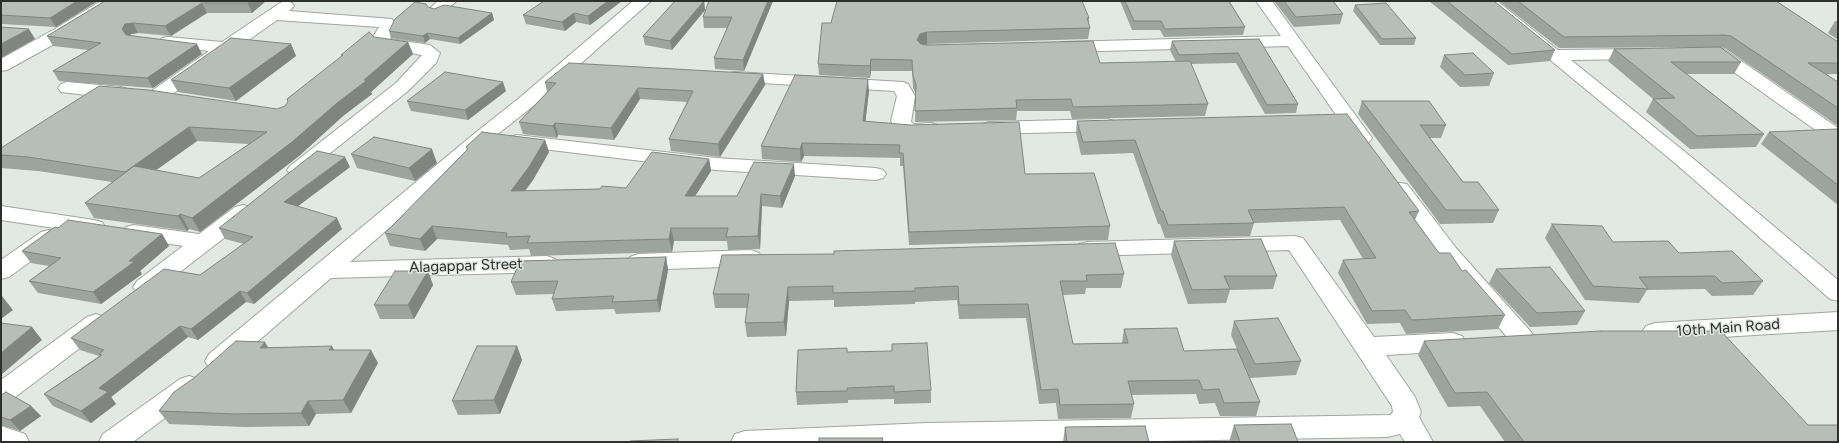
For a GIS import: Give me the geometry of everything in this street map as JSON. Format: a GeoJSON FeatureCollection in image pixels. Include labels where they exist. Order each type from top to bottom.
{"type":"FeatureCollection","features":[{"type":"Feature","properties":{"kind":"street"},"geometry":{"type":"LineString","coordinates":[[1,66],[59,34],[112,1]]}},
{"type":"Feature","properties":{"kind":"street"},"geometry":{"type":"LineString","coordinates":[[145,95],[226,48],[294,1]]}},
{"type":"Feature","properties":{"kind":"street"},"geometry":{"type":"LineString","coordinates":[[113,442],[188,386],[482,137],[526,103],[643,1]]}},
{"type":"Feature","properties":{"kind":"street"},"geometry":{"type":"LineString","coordinates":[[1264,1],[1372,151]]}},
{"type":"Feature","properties":{"kind":"street"},"geometry":{"type":"LineString","coordinates":[[1488,1],[1510,1]]}},
{"type":"Feature","properties":{"kind":"street"},"geometry":{"type":"LineString","coordinates":[[1488,1],[1683,160],[1838,293]]}},
{"type":"Feature","properties":{"kind":"street"},"geometry":{"type":"LineString","coordinates":[[274,15],[386,23],[388,25],[387,29],[380,40],[385,44],[424,49],[431,53],[430,59],[402,87],[283,180]]}},
{"type":"Feature","properties":{"kind":"street"},"geometry":{"type":"LineString","coordinates":[[30,32],[59,34]]}},
{"type":"Feature","properties":{"kind":"street"},"geometry":{"type":"LineString","coordinates":[[152,41],[226,48]]}},
{"type":"Feature","properties":{"kind":"street"},"geometry":{"type":"LineString","coordinates":[[1049,47],[1293,41]]}},
{"type":"Feature","properties":{"kind":"street"},"geometry":{"type":"LineString","coordinates":[[1695,54],[1718,53],[1838,137]]}},
{"type":"Feature","properties":{"kind":"street"},"geometry":{"type":"LineString","coordinates":[[1554,55],[1656,54]]}},
{"type":"Feature","properties":{"kind":"street"},"geometry":{"type":"LineString","coordinates":[[567,67],[591,68]]}},
{"type":"Feature","properties":{"kind":"street"},"geometry":{"type":"LineString","coordinates":[[718,76],[897,86],[905,92],[906,96],[901,121],[906,128],[910,130],[949,129]]}},
{"type":"Feature","properties":{"kind":"street"},"geometry":{"type":"LineString","coordinates":[[67,88],[184,100]]}},
{"type":"Feature","properties":{"kind":"street"},"geometry":{"type":"LineString","coordinates":[[1324,119],[1348,119]]}},
{"type":"Feature","properties":{"kind":"street"},"geometry":{"type":"LineString","coordinates":[[972,128],[1128,125]]}},
{"type":"Feature","properties":{"kind":"street"},"geometry":{"type":"LineString","coordinates":[[482,137],[716,164],[876,174]]}},
{"type":"Feature","properties":{"kind":"street"},"geometry":{"type":"LineString","coordinates":[[1367,348],[1534,338],[1448,253],[1390,176]]}},
{"type":"Feature","properties":{"kind":"street"},"geometry":{"type":"LineString","coordinates":[[128,299],[259,199]]}},
{"type":"Feature","properties":{"kind":"street"},"geometry":{"type":"LineString","coordinates":[[1,213],[204,242]]}},
{"type":"Feature","properties":{"kind":"street"},"geometry":{"type":"LineString","coordinates":[[1,271],[69,223]]}},
{"type":"Feature","properties":{"kind":"street"},"geometry":{"type":"LineString","coordinates":[[744,442],[927,434],[1387,426],[1398,424],[1405,418],[1407,412],[1405,404],[1295,243],[1065,250]]}},
{"type":"Feature","properties":{"kind":"street"},"geometry":{"type":"LineString","coordinates":[[620,262],[771,258]]}},
{"type":"Feature","properties":{"kind":"street","name":"Alagappar Street"},"geometry":{"type":"LineString","coordinates":[[326,270],[564,264]]}},
{"type":"Feature","properties":{"kind":"street"},"geometry":{"type":"LineString","coordinates":[[1,394],[109,313]]}},
{"type":"Feature","properties":{"kind":"street","name":"10th Main Road"},"geometry":{"type":"LineString","coordinates":[[1632,333],[1838,321]]}},
{"type":"Feature","properties":{"kind":"street"},"geometry":{"type":"LineString","coordinates":[[1405,418],[1419,442]]}},
{"type":"Feature","properties":{"kind":"street"},"geometry":{"type":"LineString","coordinates":[[1,437],[15,442]]}},
{"type":"Feature","properties":{"kind":"building"},"geometry":{"type":"Polygon","coordinates":[[[1,1],[77,1],[50,18],[1,15],[1,1]]]}},
{"type":"Feature","properties":{"kind":"building"},"geometry":{"type":"Polygon","coordinates":[[[105,1],[251,1],[248,3],[202,3],[165,26],[133,23],[125,24],[122,29],[126,35],[197,44],[147,78],[53,71],[101,43],[47,36],[105,1]]]}},
{"type":"Feature","properties":{"kind":"building"},"geometry":{"type":"Polygon","coordinates":[[[544,1],[608,1],[588,16],[574,13],[562,22],[523,15],[544,1]]]}},
{"type":"Feature","properties":{"kind":"building"},"geometry":{"type":"Polygon","coordinates":[[[675,1],[704,1],[670,41],[643,36],[675,1]]]}},
{"type":"Feature","properties":{"kind":"building"},"geometry":{"type":"Polygon","coordinates":[[[709,1],[768,1],[743,60],[714,58],[732,17],[703,17],[709,1]]]}},
{"type":"Feature","properties":{"kind":"building"},"geometry":{"type":"Polygon","coordinates":[[[837,1],[1082,1],[1089,18],[1087,18],[1090,28],[927,32],[920,34],[917,40],[921,44],[927,45],[1093,41],[1100,63],[1190,61],[1208,104],[1073,107],[1071,99],[1016,100],[1017,108],[915,111],[916,84],[913,76],[912,60],[871,59],[870,66],[818,64],[822,23],[831,23],[837,1]]]}},
{"type":"Feature","properties":{"kind":"building"},"geometry":{"type":"Polygon","coordinates":[[[1125,1],[1229,1],[1245,27],[1165,29],[1161,21],[1134,21],[1125,1]]]}},
{"type":"Feature","properties":{"kind":"building"},"geometry":{"type":"Polygon","coordinates":[[[1284,1],[1333,1],[1343,14],[1296,17],[1284,1]]]}},
{"type":"Feature","properties":{"kind":"building"},"geometry":{"type":"Polygon","coordinates":[[[1447,1],[1494,1],[1555,50],[1512,54],[1447,1]]]}},
{"type":"Feature","properties":{"kind":"building"},"geometry":{"type":"Polygon","coordinates":[[[1518,1],[1776,1],[1838,42],[1838,63],[1808,63],[1838,82],[1838,108],[1731,36],[1564,37],[1518,1]]]}},
{"type":"Feature","properties":{"kind":"building"},"geometry":{"type":"Polygon","coordinates":[[[415,2],[426,4],[428,7],[434,9],[444,5],[492,13],[458,38],[427,33],[423,36],[389,31],[395,19],[415,2]]]}},
{"type":"Feature","properties":{"kind":"building"},"geometry":{"type":"Polygon","coordinates":[[[1386,3],[1416,38],[1382,39],[1355,5],[1386,3]]]}},
{"type":"Feature","properties":{"kind":"building"},"geometry":{"type":"Polygon","coordinates":[[[1,27],[29,29],[1,44],[1,27]]]}},
{"type":"Feature","properties":{"kind":"building"},"geometry":{"type":"Polygon","coordinates":[[[369,32],[374,37],[408,42],[364,80],[366,81],[337,103],[292,142],[192,218],[180,214],[178,216],[85,203],[134,166],[199,178],[267,132],[189,127],[125,172],[28,157],[1,155],[1,148],[99,86],[149,90],[277,109],[285,106],[288,102],[287,99],[343,55],[341,55],[369,32]]]}},
{"type":"Feature","properties":{"kind":"building"},"geometry":{"type":"Polygon","coordinates":[[[231,38],[291,44],[229,88],[171,80],[231,38]]]}},
{"type":"Feature","properties":{"kind":"building"},"geometry":{"type":"Polygon","coordinates":[[[1259,39],[1298,104],[1267,105],[1238,53],[1179,55],[1172,41],[1259,39]]]}},
{"type":"Feature","properties":{"kind":"building"},"geometry":{"type":"Polygon","coordinates":[[[1720,47],[1741,62],[1671,62],[1764,134],[1697,136],[1653,99],[1675,98],[1614,49],[1720,47]]]}},
{"type":"Feature","properties":{"kind":"building"},"geometry":{"type":"Polygon","coordinates":[[[1473,53],[1494,73],[1465,75],[1444,55],[1473,53]]]}},
{"type":"Feature","properties":{"kind":"building"},"geometry":{"type":"Polygon","coordinates":[[[569,63],[763,74],[718,144],[669,139],[693,91],[638,88],[611,128],[555,123],[553,126],[519,122],[556,83],[545,82],[569,63]]]}},
{"type":"Feature","properties":{"kind":"building"},"geometry":{"type":"Polygon","coordinates":[[[445,72],[503,82],[465,110],[407,101],[445,72]]]}},
{"type":"Feature","properties":{"kind":"building"},"geometry":{"type":"Polygon","coordinates":[[[795,75],[868,79],[863,121],[910,125],[1019,122],[1025,174],[1094,173],[1110,226],[909,232],[903,153],[899,153],[900,145],[802,143],[800,149],[761,146],[795,75]]]}},
{"type":"Feature","properties":{"kind":"building"},"geometry":{"type":"Polygon","coordinates":[[[1362,101],[1429,101],[1446,125],[1420,125],[1463,182],[1478,182],[1499,210],[1446,210],[1362,101]]]}},
{"type":"Feature","properties":{"kind":"building"},"geometry":{"type":"Polygon","coordinates":[[[1347,114],[1419,211],[1409,212],[1439,253],[1450,253],[1462,271],[1466,270],[1505,315],[1412,320],[1405,310],[1372,311],[1343,260],[1376,258],[1344,207],[1248,210],[1254,223],[1168,225],[1163,211],[1161,211],[1135,140],[1083,142],[1077,121],[1347,114]]]}},
{"type":"Feature","properties":{"kind":"building"},"geometry":{"type":"Polygon","coordinates":[[[1838,129],[1838,185],[1769,132],[1838,129]]]}},
{"type":"Feature","properties":{"kind":"building"},"geometry":{"type":"Polygon","coordinates":[[[482,132],[545,140],[529,167],[511,191],[600,189],[602,186],[626,188],[652,152],[709,159],[685,196],[737,196],[754,162],[794,164],[780,196],[761,194],[758,236],[726,237],[728,228],[671,228],[669,239],[527,243],[530,236],[506,237],[507,233],[432,226],[420,239],[385,233],[468,149],[466,147],[482,132]]]}},
{"type":"Feature","properties":{"kind":"building"},"geometry":{"type":"Polygon","coordinates":[[[374,137],[432,149],[409,168],[351,154],[374,137]]]}},
{"type":"Feature","properties":{"kind":"building"},"geometry":{"type":"Polygon","coordinates":[[[317,151],[345,157],[284,202],[337,218],[247,293],[240,291],[191,329],[180,326],[99,388],[108,392],[81,411],[44,394],[102,355],[99,354],[104,350],[71,338],[164,269],[200,275],[253,237],[219,228],[317,151]]]}},
{"type":"Feature","properties":{"kind":"building"},"geometry":{"type":"Polygon","coordinates":[[[68,220],[162,234],[129,261],[134,262],[93,292],[29,281],[61,258],[22,251],[55,227],[58,228],[68,220]]]}},
{"type":"Feature","properties":{"kind":"building"},"geometry":{"type":"Polygon","coordinates":[[[1552,224],[1602,226],[1613,242],[1668,241],[1679,253],[1732,251],[1763,281],[1722,283],[1715,276],[1639,277],[1648,289],[1593,286],[1552,224]]]}},
{"type":"Feature","properties":{"kind":"building"},"geometry":{"type":"Polygon","coordinates":[[[1261,239],[1277,276],[1224,276],[1230,289],[1192,290],[1174,241],[1261,239]]]}},
{"type":"Feature","properties":{"kind":"building"},"geometry":{"type":"Polygon","coordinates":[[[1115,243],[1124,274],[1086,275],[1087,281],[1060,281],[1073,344],[1128,343],[1124,329],[1177,328],[1184,351],[1237,349],[1260,402],[1224,403],[1219,389],[1203,390],[1199,380],[1128,381],[1134,404],[1060,405],[1058,389],[1041,390],[1028,304],[959,305],[958,286],[915,288],[915,291],[833,293],[833,286],[788,287],[784,322],[745,323],[749,294],[713,294],[722,255],[834,254],[834,251],[1115,243]]]}},
{"type":"Feature","properties":{"kind":"building"},"geometry":{"type":"Polygon","coordinates":[[[666,257],[657,300],[612,302],[614,296],[552,299],[558,281],[511,282],[520,261],[666,257]]]}},
{"type":"Feature","properties":{"kind":"building"},"geometry":{"type":"Polygon","coordinates":[[[1550,267],[1585,311],[1537,313],[1496,269],[1550,267]]]}},
{"type":"Feature","properties":{"kind":"building"},"geometry":{"type":"Polygon","coordinates":[[[395,271],[428,271],[408,305],[374,305],[395,271]]]}},
{"type":"Feature","properties":{"kind":"building"},"geometry":{"type":"Polygon","coordinates":[[[1278,318],[1301,361],[1255,364],[1234,321],[1278,318]]]}},
{"type":"Feature","properties":{"kind":"building"},"geometry":{"type":"Polygon","coordinates":[[[1,323],[32,327],[1,353],[1,323]]]}},
{"type":"Feature","properties":{"kind":"building"},"geometry":{"type":"Polygon","coordinates":[[[1601,331],[1721,331],[1808,425],[1838,425],[1838,442],[1524,442],[1487,392],[1455,393],[1424,341],[1601,331]]]}},
{"type":"Feature","properties":{"kind":"building"},"geometry":{"type":"Polygon","coordinates":[[[236,341],[265,342],[260,348],[332,346],[329,350],[371,350],[343,400],[308,401],[301,413],[236,414],[159,411],[174,392],[194,378],[236,341]]]}},
{"type":"Feature","properties":{"kind":"building"},"geometry":{"type":"Polygon","coordinates":[[[927,343],[931,390],[894,392],[894,386],[847,388],[847,391],[796,392],[798,350],[847,348],[847,352],[892,351],[892,344],[927,343]]]}},
{"type":"Feature","properties":{"kind":"building"},"geometry":{"type":"Polygon","coordinates":[[[477,346],[517,346],[494,400],[452,401],[477,346]]]}},
{"type":"Feature","properties":{"kind":"building"},"geometry":{"type":"Polygon","coordinates":[[[6,392],[31,406],[10,420],[1,417],[1,395],[6,392]]]}},
{"type":"Feature","properties":{"kind":"building"},"geometry":{"type":"Polygon","coordinates":[[[1291,424],[1298,442],[1240,442],[1234,425],[1291,424]]]}},
{"type":"Feature","properties":{"kind":"building"},"geometry":{"type":"Polygon","coordinates":[[[1145,426],[1149,442],[1067,442],[1065,427],[1145,426]]]}},
{"type":"Feature","properties":{"kind":"building"},"geometry":{"type":"Polygon","coordinates":[[[819,438],[883,438],[882,442],[819,442],[819,438]]]}},
{"type":"Feature","properties":{"kind":"building"},"geometry":{"type":"Polygon","coordinates":[[[678,439],[678,442],[630,442],[630,441],[678,439]]]}}]}
